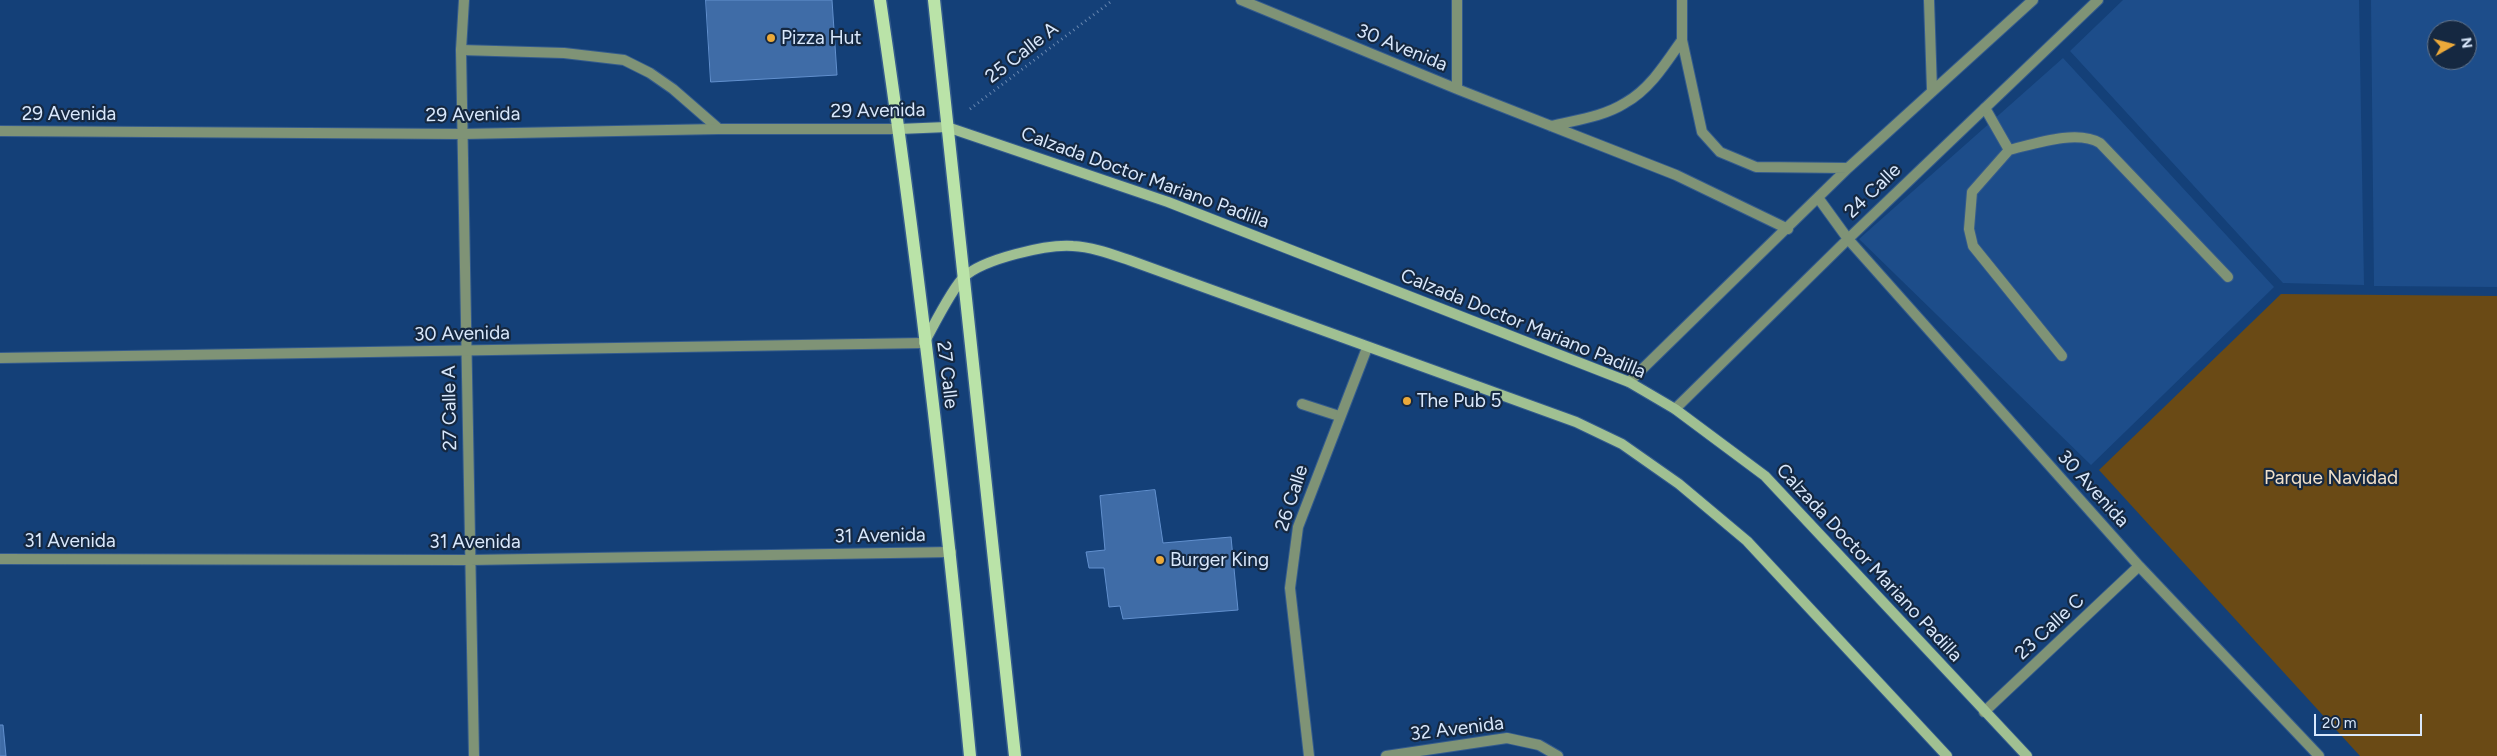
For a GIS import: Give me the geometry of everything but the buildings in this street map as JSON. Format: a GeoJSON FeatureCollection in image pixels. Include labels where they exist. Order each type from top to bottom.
{"type":"FeatureCollection","features":[{"type":"Feature","properties":{"kind":"main road","name":"27 Calle"},"geometry":{"type":"LineString","coordinates":[[880,0],[899,129],[951,552],[970,756]]}},
{"type":"Feature","properties":{"kind":"main road","name":"27 Calle"},"geometry":{"type":"LineString","coordinates":[[934,0],[1015,756]]}},
{"type":"Feature","properties":{"kind":"main road","name":"29 Avenida"},"geometry":{"type":"LineString","coordinates":[[899,129],[947,127]]}},
{"type":"Feature","properties":{"kind":"main road","name":"Calzada Doctor Mariano Padilla"},"geometry":{"type":"LineString","coordinates":[[947,127],[1168,202],[1629,382],[1675,409],[1765,476],[2027,756]]}},
{"type":"Feature","properties":{"kind":"main road"},"geometry":{"type":"LineString","coordinates":[[924,343],[964,277],[997,260],[1021,252],[1073,246],[1099,250],[1576,422],[1629,449],[1679,484],[1748,542],[1947,756]]}},
{"type":"Feature","properties":{"kind":"street","name":"27 Calle A"},"geometry":{"type":"LineString","coordinates":[[464,0],[461,50],[462,134],[474,756]]}},
{"type":"Feature","properties":{"kind":"street","name":"30 Avenida"},"geometry":{"type":"LineString","coordinates":[[1241,0],[1458,90],[1676,175],[1788,229]]}},
{"type":"Feature","properties":{"kind":"street"},"geometry":{"type":"LineString","coordinates":[[1457,0],[1458,90]]}},
{"type":"Feature","properties":{"kind":"street"},"geometry":{"type":"LineString","coordinates":[[1550,126],[1592,117],[1626,103],[1657,76],[1682,40],[1682,0]]}},
{"type":"Feature","properties":{"kind":"street"},"geometry":{"type":"LineString","coordinates":[[1929,0],[1932,90]]}},
{"type":"Feature","properties":{"kind":"street","name":"24 Calle"},"geometry":{"type":"LineString","coordinates":[[1629,382],[1819,199],[1848,168],[2033,0]]}},
{"type":"Feature","properties":{"kind":"street","name":"24 Calle"},"geometry":{"type":"LineString","coordinates":[[1675,409],[1848,239],[2098,0]]}},
{"type":"Feature","properties":{"kind":"street","name":"24 Calle"},"geometry":{"type":"LineString","coordinates":[[1682,40],[1702,132],[1720,152],[1756,166],[1848,168]]}},
{"type":"Feature","properties":{"kind":"street"},"geometry":{"type":"LineString","coordinates":[[461,50],[564,53],[624,60],[650,73],[673,89],[719,129]]}},
{"type":"Feature","properties":{"kind":"street"},"geometry":{"type":"LineString","coordinates":[[1985,108],[2009,150]]}},
{"type":"Feature","properties":{"kind":"street","name":"29 Avenida"},"geometry":{"type":"LineString","coordinates":[[0,131],[462,134],[719,129],[899,129]]}},
{"type":"Feature","properties":{"kind":"street"},"geometry":{"type":"LineString","coordinates":[[2062,356],[1974,246],[1969,229],[1972,192],[2009,150],[2076,137],[2092,138],[2100,143],[2228,277]]}},
{"type":"Feature","properties":{"kind":"street","name":"30 Avenida"},"geometry":{"type":"LineString","coordinates":[[1819,199],[1848,239],[2139,566],[2319,756]]}},
{"type":"Feature","properties":{"kind":"street","name":"30 Avenida"},"geometry":{"type":"LineString","coordinates":[[0,358],[466,352],[924,343]]}},
{"type":"Feature","properties":{"kind":"street","name":"26 Calle"},"geometry":{"type":"LineString","coordinates":[[1309,756],[1290,588],[1298,527],[1339,416],[1367,348]]}},
{"type":"Feature","properties":{"kind":"street"},"geometry":{"type":"LineString","coordinates":[[1302,404],[1339,416]]}},
{"type":"Feature","properties":{"kind":"street","name":"31 Avenida"},"geometry":{"type":"LineString","coordinates":[[0,559],[470,560],[951,552]]}},
{"type":"Feature","properties":{"kind":"street","name":"23 Calle C"},"geometry":{"type":"LineString","coordinates":[[1984,712],[2139,566]]}},
{"type":"Feature","properties":{"kind":"street","name":"32 Avenida"},"geometry":{"type":"LineString","coordinates":[[1386,756],[1507,738],[1539,745],[1558,756]]}},
{"type":"Feature","properties":{"kind":"path","name":"25 Calle A"},"geometry":{"type":"LineString","coordinates":[[947,127],[1113,0]]}},
{"type":"Feature","properties":{"kind":"shaded area"},"geometry":{"type":"Polygon","coordinates":[[[2123,0],[2359,0],[2364,285],[2283,283],[2070,51],[2123,0]]]}},
{"type":"Feature","properties":{"kind":"shaded area"},"geometry":{"type":"Polygon","coordinates":[[[2371,0],[2497,0],[2497,287],[2374,286],[2371,0]]]}},
{"type":"Feature","properties":{"kind":"shaded area"},"geometry":{"type":"Polygon","coordinates":[[[2063,58],[2274,287],[2091,465],[1859,239],[2063,58]]]}},
{"type":"Feature","properties":{"kind":"green space","name":"Parque Navidad"},"geometry":{"type":"Polygon","coordinates":[[[2281,294],[2497,296],[2497,756],[2360,756],[2099,470],[2281,294]]]}},
{"type":"Feature","properties":{"kind":"place","name":"Pizza Hut"},"geometry":{"type":"Point","coordinates":[771,38]}},
{"type":"Feature","properties":{"kind":"place","name":"The Pub 5"},"geometry":{"type":"Point","coordinates":[1407,401]}},
{"type":"Feature","properties":{"kind":"place","name":"Burger King"},"geometry":{"type":"Point","coordinates":[1160,560]}}]}
